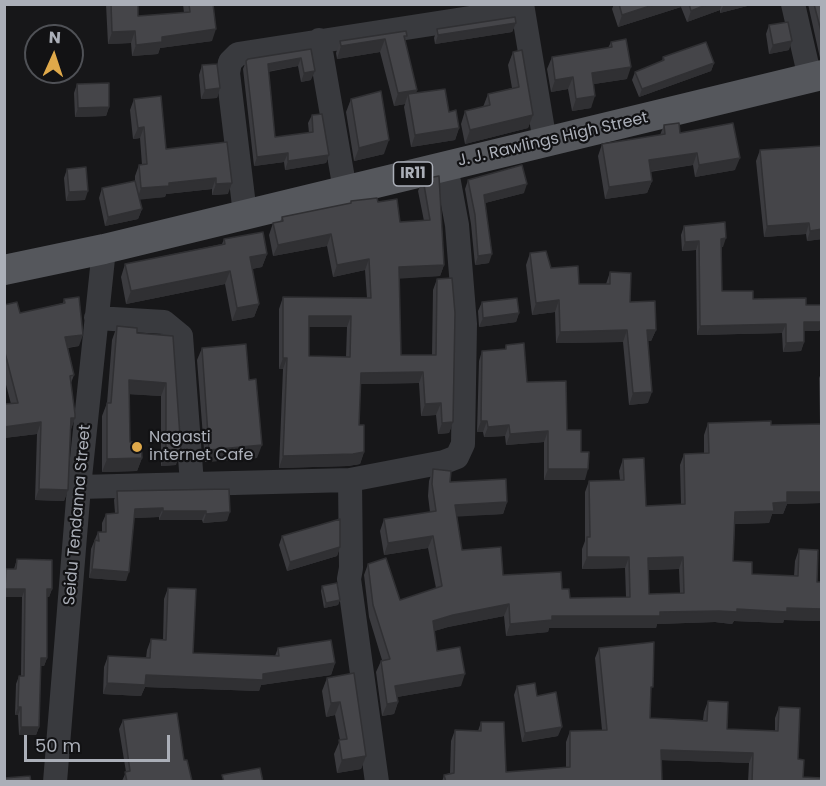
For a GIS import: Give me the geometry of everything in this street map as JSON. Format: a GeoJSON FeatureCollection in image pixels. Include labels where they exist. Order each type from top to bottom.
{"type":"FeatureCollection","features":[{"type":"Feature","properties":{"kind":"main road","name":"J. J. Rawlings High Street"},"geometry":{"type":"LineString","coordinates":[[4,270],[104,249],[816,76]]}},
{"type":"Feature","properties":{"kind":"street"},"geometry":{"type":"LineString","coordinates":[[793,4],[816,76]]}},
{"type":"Feature","properties":{"kind":"street"},"geometry":{"type":"LineString","coordinates":[[245,214],[228,73],[230,62],[238,54],[249,51],[522,7],[545,142]]}},
{"type":"Feature","properties":{"kind":"street"},"geometry":{"type":"LineString","coordinates":[[319,40],[345,190]]}},
{"type":"Feature","properties":{"kind":"street"},"geometry":{"type":"LineString","coordinates":[[79,487],[350,480],[444,462],[458,457],[463,444],[465,324],[457,225],[446,166]]}},
{"type":"Feature","properties":{"kind":"street","name":"Seidu Tendanna Street"},"geometry":{"type":"LineString","coordinates":[[56,782],[79,487],[104,249]]}},
{"type":"Feature","properties":{"kind":"street"},"geometry":{"type":"LineString","coordinates":[[96,318],[164,322],[182,336],[192,484]]}},
{"type":"Feature","properties":{"kind":"street"},"geometry":{"type":"LineString","coordinates":[[350,480],[350,579],[377,782]]}},
{"type":"Feature","properties":{"kind":"building"},"geometry":{"type":"Polygon","coordinates":[[[111,4],[138,4],[138,16],[190,12],[189,4],[213,4],[216,29],[162,37],[162,42],[136,45],[135,31],[112,32],[111,4]]]}},
{"type":"Feature","properties":{"kind":"building"},"geometry":{"type":"Polygon","coordinates":[[[619,4],[656,4],[622,15],[619,4]]]}},
{"type":"Feature","properties":{"kind":"building"},"geometry":{"type":"Polygon","coordinates":[[[689,4],[708,4],[691,11],[689,4]]]}},
{"type":"Feature","properties":{"kind":"building"},"geometry":{"type":"Polygon","coordinates":[[[814,4],[822,4],[822,35],[814,4]]]}},
{"type":"Feature","properties":{"kind":"building"},"geometry":{"type":"Polygon","coordinates":[[[515,17],[516,23],[438,35],[437,29],[515,17]]]}},
{"type":"Feature","properties":{"kind":"building"},"geometry":{"type":"Polygon","coordinates":[[[788,22],[792,41],[773,45],[769,25],[788,22]]]}},
{"type":"Feature","properties":{"kind":"building"},"geometry":{"type":"Polygon","coordinates":[[[406,31],[407,36],[404,36],[417,90],[398,93],[385,39],[341,46],[340,41],[406,31]]]}},
{"type":"Feature","properties":{"kind":"building"},"geometry":{"type":"Polygon","coordinates":[[[626,39],[631,67],[592,73],[595,96],[576,99],[573,77],[555,80],[552,57],[612,47],[611,42],[626,39]]]}},
{"type":"Feature","properties":{"kind":"building"},"geometry":{"type":"Polygon","coordinates":[[[706,42],[714,63],[642,89],[635,72],[664,60],[663,57],[706,42]]]}},
{"type":"Feature","properties":{"kind":"building"},"geometry":{"type":"Polygon","coordinates":[[[311,49],[315,71],[304,73],[301,58],[268,64],[275,137],[313,132],[312,115],[322,114],[329,155],[288,161],[288,153],[257,157],[246,61],[311,49]]]}},
{"type":"Feature","properties":{"kind":"building"},"geometry":{"type":"Polygon","coordinates":[[[522,50],[533,115],[470,130],[465,111],[490,105],[488,94],[519,87],[513,52],[522,50]]]}},
{"type":"Feature","properties":{"kind":"building"},"geometry":{"type":"Polygon","coordinates":[[[217,64],[220,88],[205,90],[202,65],[217,64]]]}},
{"type":"Feature","properties":{"kind":"building"},"geometry":{"type":"Polygon","coordinates":[[[109,83],[109,107],[78,108],[77,84],[109,83]]]}},
{"type":"Feature","properties":{"kind":"building"},"geometry":{"type":"Polygon","coordinates":[[[445,89],[449,112],[456,110],[459,128],[415,135],[408,94],[445,89]]]}},
{"type":"Feature","properties":{"kind":"building"},"geometry":{"type":"Polygon","coordinates":[[[381,91],[389,140],[359,148],[351,99],[381,91]]]}},
{"type":"Feature","properties":{"kind":"building"},"geometry":{"type":"Polygon","coordinates":[[[161,96],[166,149],[227,142],[232,183],[216,184],[216,178],[141,188],[139,165],[147,164],[144,127],[138,128],[134,99],[161,96]]]}},
{"type":"Feature","properties":{"kind":"building"},"geometry":{"type":"Polygon","coordinates":[[[679,123],[680,133],[733,123],[740,158],[699,165],[697,153],[649,160],[652,181],[609,187],[602,144],[665,134],[664,125],[679,123]]]}},
{"type":"Feature","properties":{"kind":"building"},"geometry":{"type":"Polygon","coordinates":[[[822,146],[822,229],[810,231],[809,223],[767,226],[760,150],[822,146]]]}},
{"type":"Feature","properties":{"kind":"building"},"geometry":{"type":"Polygon","coordinates":[[[522,165],[527,184],[484,195],[492,254],[478,256],[475,215],[468,180],[522,165]]]}},
{"type":"Feature","properties":{"kind":"building"},"geometry":{"type":"Polygon","coordinates":[[[86,167],[88,191],[69,192],[67,169],[86,167]]]}},
{"type":"Feature","properties":{"kind":"building"},"geometry":{"type":"Polygon","coordinates":[[[439,176],[444,265],[399,267],[401,355],[436,355],[437,279],[452,278],[455,313],[453,422],[442,423],[441,403],[425,404],[423,372],[361,373],[359,425],[364,425],[364,452],[283,456],[287,358],[283,358],[283,297],[371,298],[369,259],[337,265],[331,234],[278,245],[273,223],[283,221],[282,217],[351,203],[351,201],[377,198],[378,202],[397,199],[400,222],[430,220],[423,179],[439,176]],[[309,316],[309,356],[350,357],[351,316],[309,316]]]}},
{"type":"Feature","properties":{"kind":"building"},"geometry":{"type":"Polygon","coordinates":[[[135,181],[142,209],[108,217],[102,188],[135,181]]]}},
{"type":"Feature","properties":{"kind":"building"},"geometry":{"type":"Polygon","coordinates":[[[725,222],[726,238],[721,239],[722,291],[753,291],[753,299],[806,298],[806,305],[822,305],[822,322],[804,322],[804,342],[786,343],[786,324],[700,326],[699,241],[685,242],[684,226],[725,222]]]}},
{"type":"Feature","properties":{"kind":"building"},"geometry":{"type":"Polygon","coordinates":[[[263,232],[267,254],[250,257],[259,304],[237,308],[230,271],[131,291],[125,264],[225,244],[224,239],[263,232]]]}},
{"type":"Feature","properties":{"kind":"building"},"geometry":{"type":"Polygon","coordinates":[[[546,251],[551,268],[578,266],[579,284],[610,284],[610,272],[631,273],[630,302],[655,301],[656,330],[647,330],[652,392],[633,393],[627,330],[560,332],[559,300],[536,303],[530,253],[546,251]]]}},
{"type":"Feature","properties":{"kind":"building"},"geometry":{"type":"Polygon","coordinates":[[[79,297],[83,335],[65,337],[74,375],[70,376],[75,414],[75,418],[71,418],[68,490],[39,489],[41,422],[4,427],[4,404],[18,403],[4,349],[4,305],[17,302],[20,313],[65,303],[64,299],[79,297]]]}},
{"type":"Feature","properties":{"kind":"building"},"geometry":{"type":"Polygon","coordinates":[[[517,298],[519,313],[483,318],[482,302],[517,298]]]}},
{"type":"Feature","properties":{"kind":"building"},"geometry":{"type":"Polygon","coordinates":[[[117,326],[137,328],[137,333],[173,336],[181,451],[166,453],[166,383],[129,380],[130,442],[141,442],[142,458],[107,459],[107,403],[111,403],[117,326]]]}},
{"type":"Feature","properties":{"kind":"building"},"geometry":{"type":"Polygon","coordinates":[[[524,343],[527,382],[566,381],[567,430],[581,430],[581,452],[589,452],[588,469],[548,469],[548,431],[510,434],[509,425],[488,427],[487,421],[481,421],[482,351],[506,349],[506,345],[524,343]]]}},
{"type":"Feature","properties":{"kind":"building"},"geometry":{"type":"Polygon","coordinates":[[[246,344],[249,380],[256,379],[262,445],[209,450],[202,348],[246,344]]]}},
{"type":"Feature","properties":{"kind":"building"},"geometry":{"type":"Polygon","coordinates":[[[771,421],[771,425],[822,424],[822,492],[787,492],[787,502],[773,503],[774,511],[735,512],[733,561],[752,562],[752,574],[798,576],[799,549],[818,550],[817,582],[822,582],[822,609],[787,608],[787,612],[737,609],[737,612],[660,612],[660,616],[552,616],[552,620],[510,624],[509,604],[453,615],[433,621],[437,651],[460,647],[465,674],[395,686],[398,702],[387,704],[381,661],[390,659],[373,605],[368,564],[386,558],[400,600],[442,586],[433,536],[388,543],[384,519],[436,511],[432,484],[433,469],[451,471],[450,482],[506,479],[507,502],[455,505],[462,550],[501,547],[503,575],[561,572],[562,589],[569,589],[570,598],[630,597],[629,557],[587,557],[587,537],[590,537],[589,481],[624,480],[623,459],[644,458],[646,506],[685,504],[684,454],[709,453],[708,423],[771,421]],[[683,557],[648,558],[649,594],[684,593],[683,557]]]}},
{"type":"Feature","properties":{"kind":"building"},"geometry":{"type":"Polygon","coordinates":[[[229,489],[230,512],[206,514],[206,511],[135,509],[129,572],[92,569],[95,540],[99,541],[98,532],[106,532],[106,514],[118,513],[117,491],[229,489]]]}},
{"type":"Feature","properties":{"kind":"building"},"geometry":{"type":"Polygon","coordinates":[[[340,519],[340,547],[290,562],[282,536],[340,519]]]}},
{"type":"Feature","properties":{"kind":"building"},"geometry":{"type":"Polygon","coordinates":[[[17,559],[52,560],[52,589],[47,589],[47,658],[41,658],[39,727],[21,727],[21,707],[18,707],[19,676],[24,676],[25,589],[5,589],[6,569],[16,569],[17,559]]]}},
{"type":"Feature","properties":{"kind":"building"},"geometry":{"type":"Polygon","coordinates":[[[337,583],[340,600],[326,603],[322,586],[337,583]]]}},
{"type":"Feature","properties":{"kind":"building"},"geometry":{"type":"Polygon","coordinates":[[[168,588],[196,589],[193,653],[279,656],[278,648],[331,640],[335,663],[263,674],[263,680],[146,675],[145,685],[107,683],[108,656],[150,658],[151,639],[166,640],[168,588]]]}},
{"type":"Feature","properties":{"kind":"building"},"geometry":{"type":"Polygon","coordinates":[[[654,642],[650,718],[707,721],[708,701],[728,702],[727,729],[778,731],[779,707],[800,708],[798,759],[804,760],[803,777],[822,778],[822,782],[752,782],[753,753],[661,750],[662,782],[446,782],[444,775],[454,773],[455,730],[481,731],[481,722],[504,722],[506,772],[570,767],[570,731],[607,730],[599,648],[654,642]]]}},
{"type":"Feature","properties":{"kind":"building"},"geometry":{"type":"Polygon","coordinates":[[[354,673],[366,756],[342,760],[339,740],[347,739],[340,702],[331,703],[327,678],[354,673]]]}},
{"type":"Feature","properties":{"kind":"building"},"geometry":{"type":"Polygon","coordinates":[[[535,683],[537,696],[556,692],[562,727],[525,733],[517,686],[535,683]]]}},
{"type":"Feature","properties":{"kind":"building"},"geometry":{"type":"Polygon","coordinates":[[[177,713],[184,760],[187,760],[192,781],[127,782],[125,772],[130,771],[123,720],[177,713]]]}},
{"type":"Feature","properties":{"kind":"building"},"geometry":{"type":"Polygon","coordinates":[[[260,768],[263,782],[224,782],[222,775],[260,768]]]}},
{"type":"Feature","properties":{"kind":"building"},"geometry":{"type":"Polygon","coordinates":[[[30,776],[31,782],[4,782],[4,778],[30,776]]]}},
{"type":"Feature","properties":{"kind":"place","name":"Nagasti internet Cafe"},"geometry":{"type":"Point","coordinates":[137,447]}}]}
